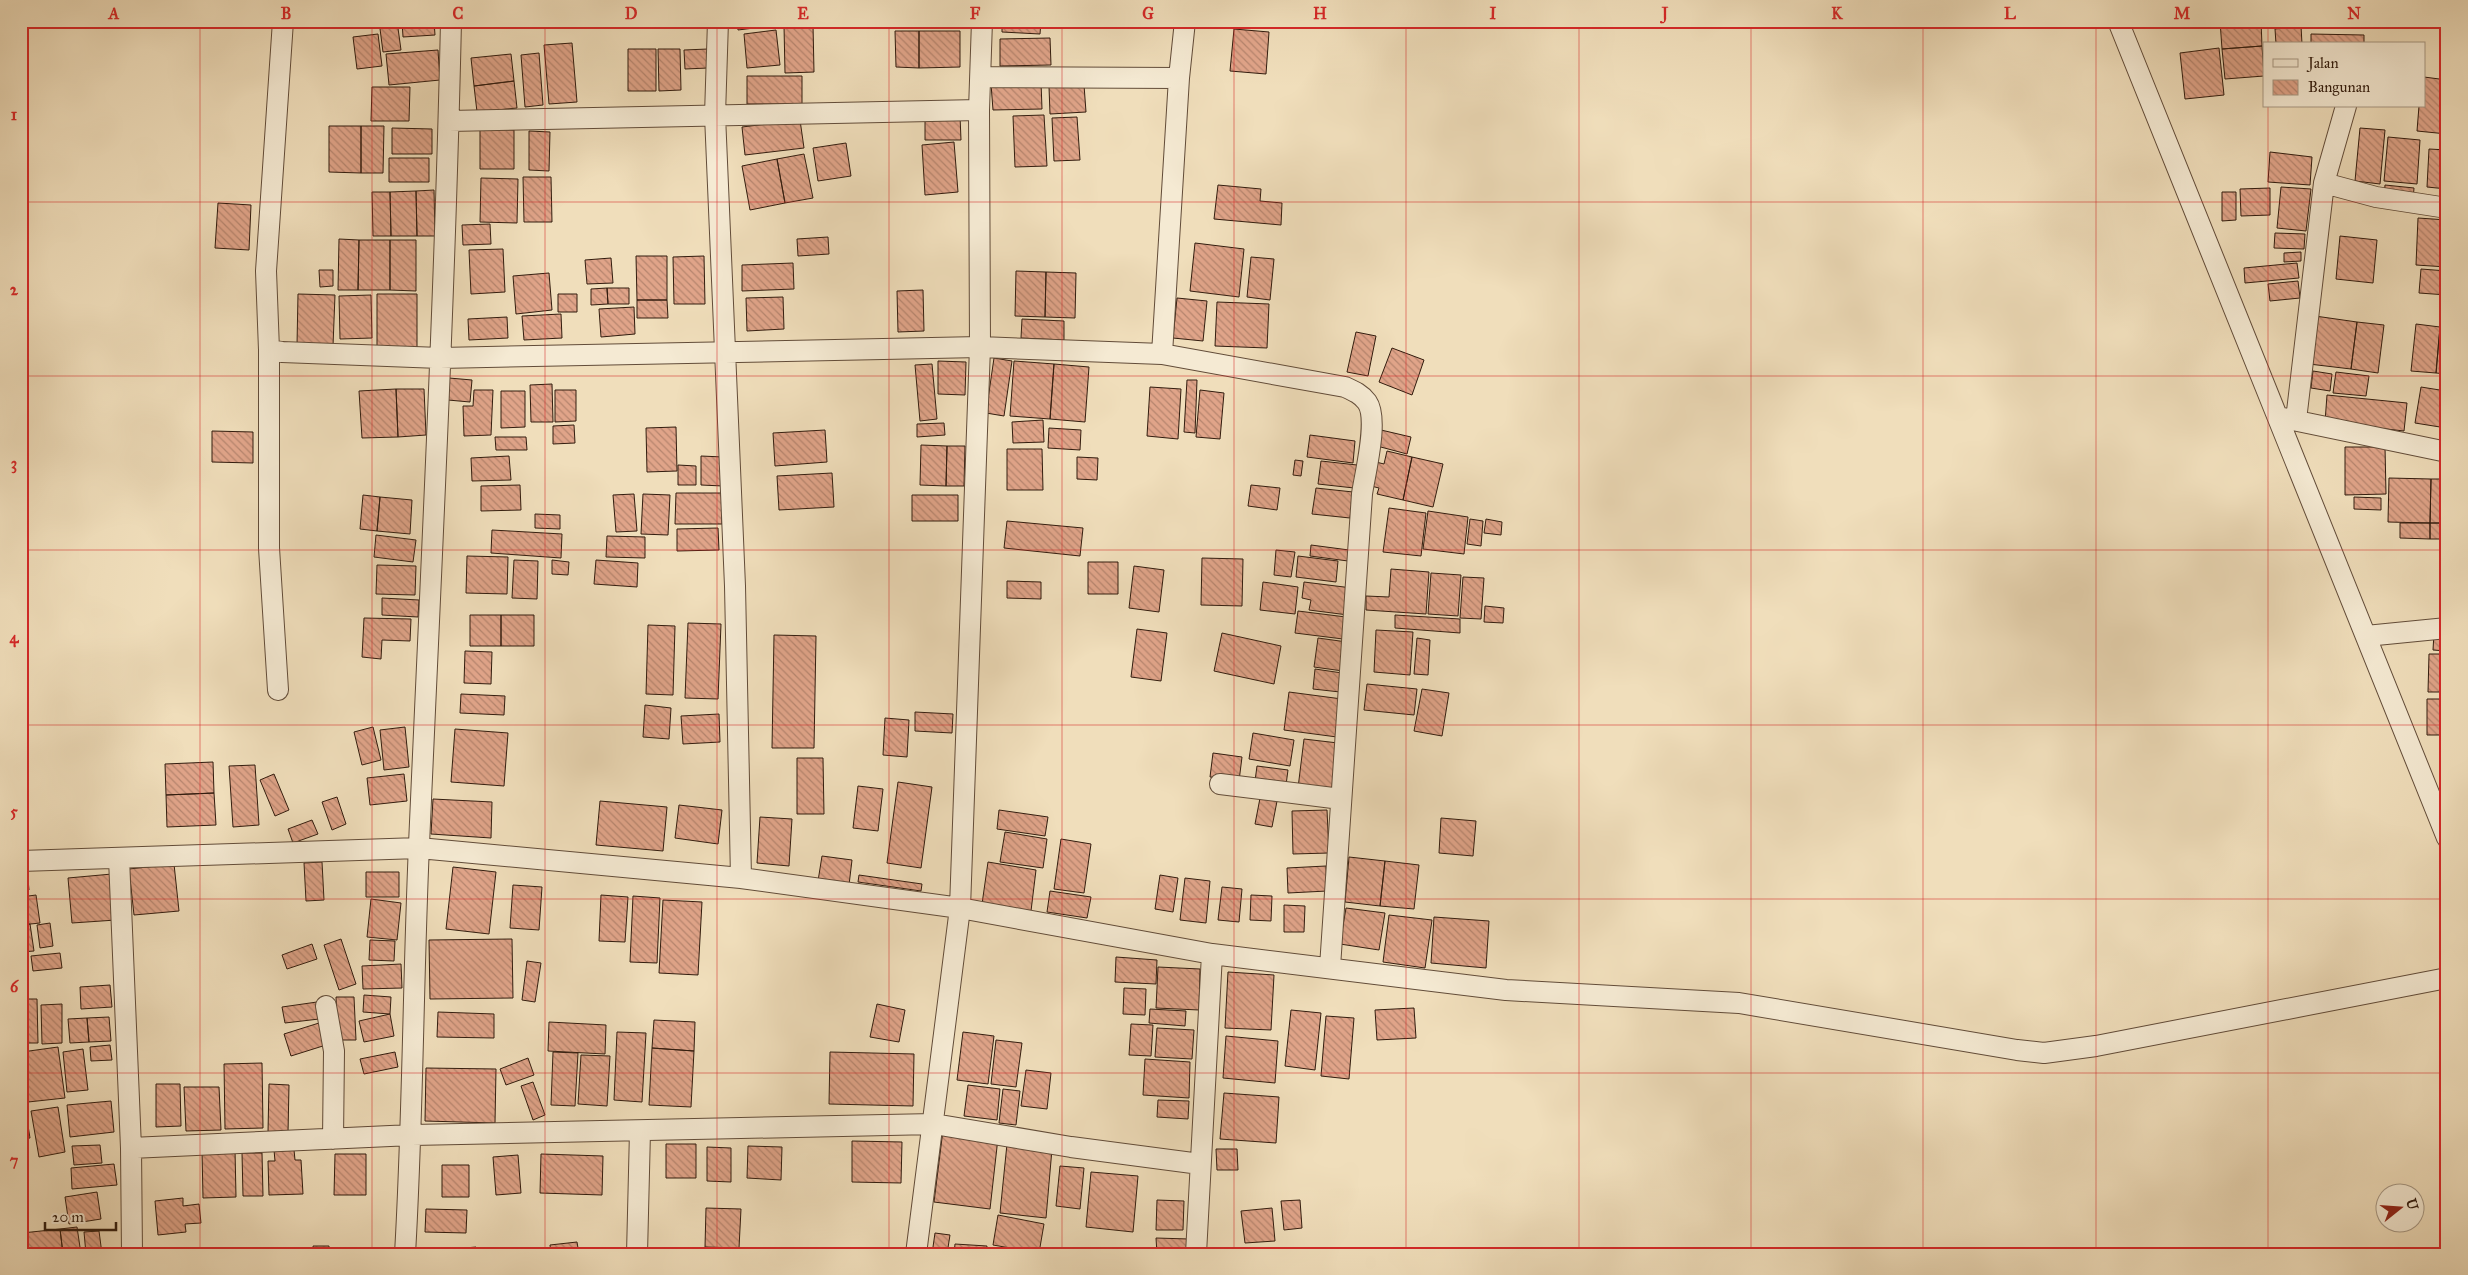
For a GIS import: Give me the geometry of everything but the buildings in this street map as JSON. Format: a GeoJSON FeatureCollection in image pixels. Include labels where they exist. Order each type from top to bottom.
{"type":"FeatureCollection","features":[{"type":"Feature","properties":{"kind":"street"},"geometry":{"type":"LineString","coordinates":[[278,690],[269,548],[269,350],[266,271],[283,21]]}},
{"type":"Feature","properties":{"kind":"street"},"geometry":{"type":"LineString","coordinates":[[405,1254],[412,1135],[419,848],[440,358],[451,21]]}},
{"type":"Feature","properties":{"kind":"street"},"geometry":{"type":"LineString","coordinates":[[718,21],[715,115],[735,586],[741,878]]}},
{"type":"Feature","properties":{"kind":"street"},"geometry":{"type":"LineString","coordinates":[[916,1254],[960,908],[980,347],[980,77],[982,21]]}},
{"type":"Feature","properties":{"kind":"street"},"geometry":{"type":"LineString","coordinates":[[1162,354],[1179,78],[1185,21]]}},
{"type":"Feature","properties":{"kind":"street"},"geometry":{"type":"LineString","coordinates":[[2118,21],[2287,419],[2366,636],[2447,838]]}},
{"type":"Feature","properties":{"kind":"street"},"geometry":{"type":"LineString","coordinates":[[980,77],[1179,78]]}},
{"type":"Feature","properties":{"kind":"street"},"geometry":{"type":"LineString","coordinates":[[2287,419],[2324,183],[2345,108]]}},
{"type":"Feature","properties":{"kind":"street"},"geometry":{"type":"LineString","coordinates":[[449,121],[980,110]]}},
{"type":"Feature","properties":{"kind":"street"},"geometry":{"type":"LineString","coordinates":[[2324,183],[2376,197],[2447,208]]}},
{"type":"Feature","properties":{"kind":"street"},"geometry":{"type":"LineString","coordinates":[[269,350],[440,358],[980,347],[1162,354],[1345,387],[1360,394],[1368,403],[1372,422],[1362,494],[1330,967]]}},
{"type":"Feature","properties":{"kind":"street"},"geometry":{"type":"LineString","coordinates":[[2287,419],[2447,452]]}},
{"type":"Feature","properties":{"kind":"street"},"geometry":{"type":"LineString","coordinates":[[2366,636],[2447,628]]}},
{"type":"Feature","properties":{"kind":"street"},"geometry":{"type":"LineString","coordinates":[[1220,784],[1341,799]]}},
{"type":"Feature","properties":{"kind":"street"},"geometry":{"type":"LineString","coordinates":[[21,861],[419,848],[741,878],[960,908],[1212,954],[1506,990],[1739,1004],[2008,1049],[2044,1053],[2096,1046],[2447,978]]}},
{"type":"Feature","properties":{"kind":"street"},"geometry":{"type":"LineString","coordinates":[[119,858],[131,1148],[132,1254]]}},
{"type":"Feature","properties":{"kind":"street"},"geometry":{"type":"LineString","coordinates":[[1196,1254],[1212,954]]}},
{"type":"Feature","properties":{"kind":"street"},"geometry":{"type":"LineString","coordinates":[[326,1006],[334,1051],[333,1139]]}},
{"type":"Feature","properties":{"kind":"street"},"geometry":{"type":"LineString","coordinates":[[131,1148],[412,1135],[934,1124],[1071,1147],[1200,1164]]}},
{"type":"Feature","properties":{"kind":"street"},"geometry":{"type":"LineString","coordinates":[[637,1254],[640,1130]]}}]}
